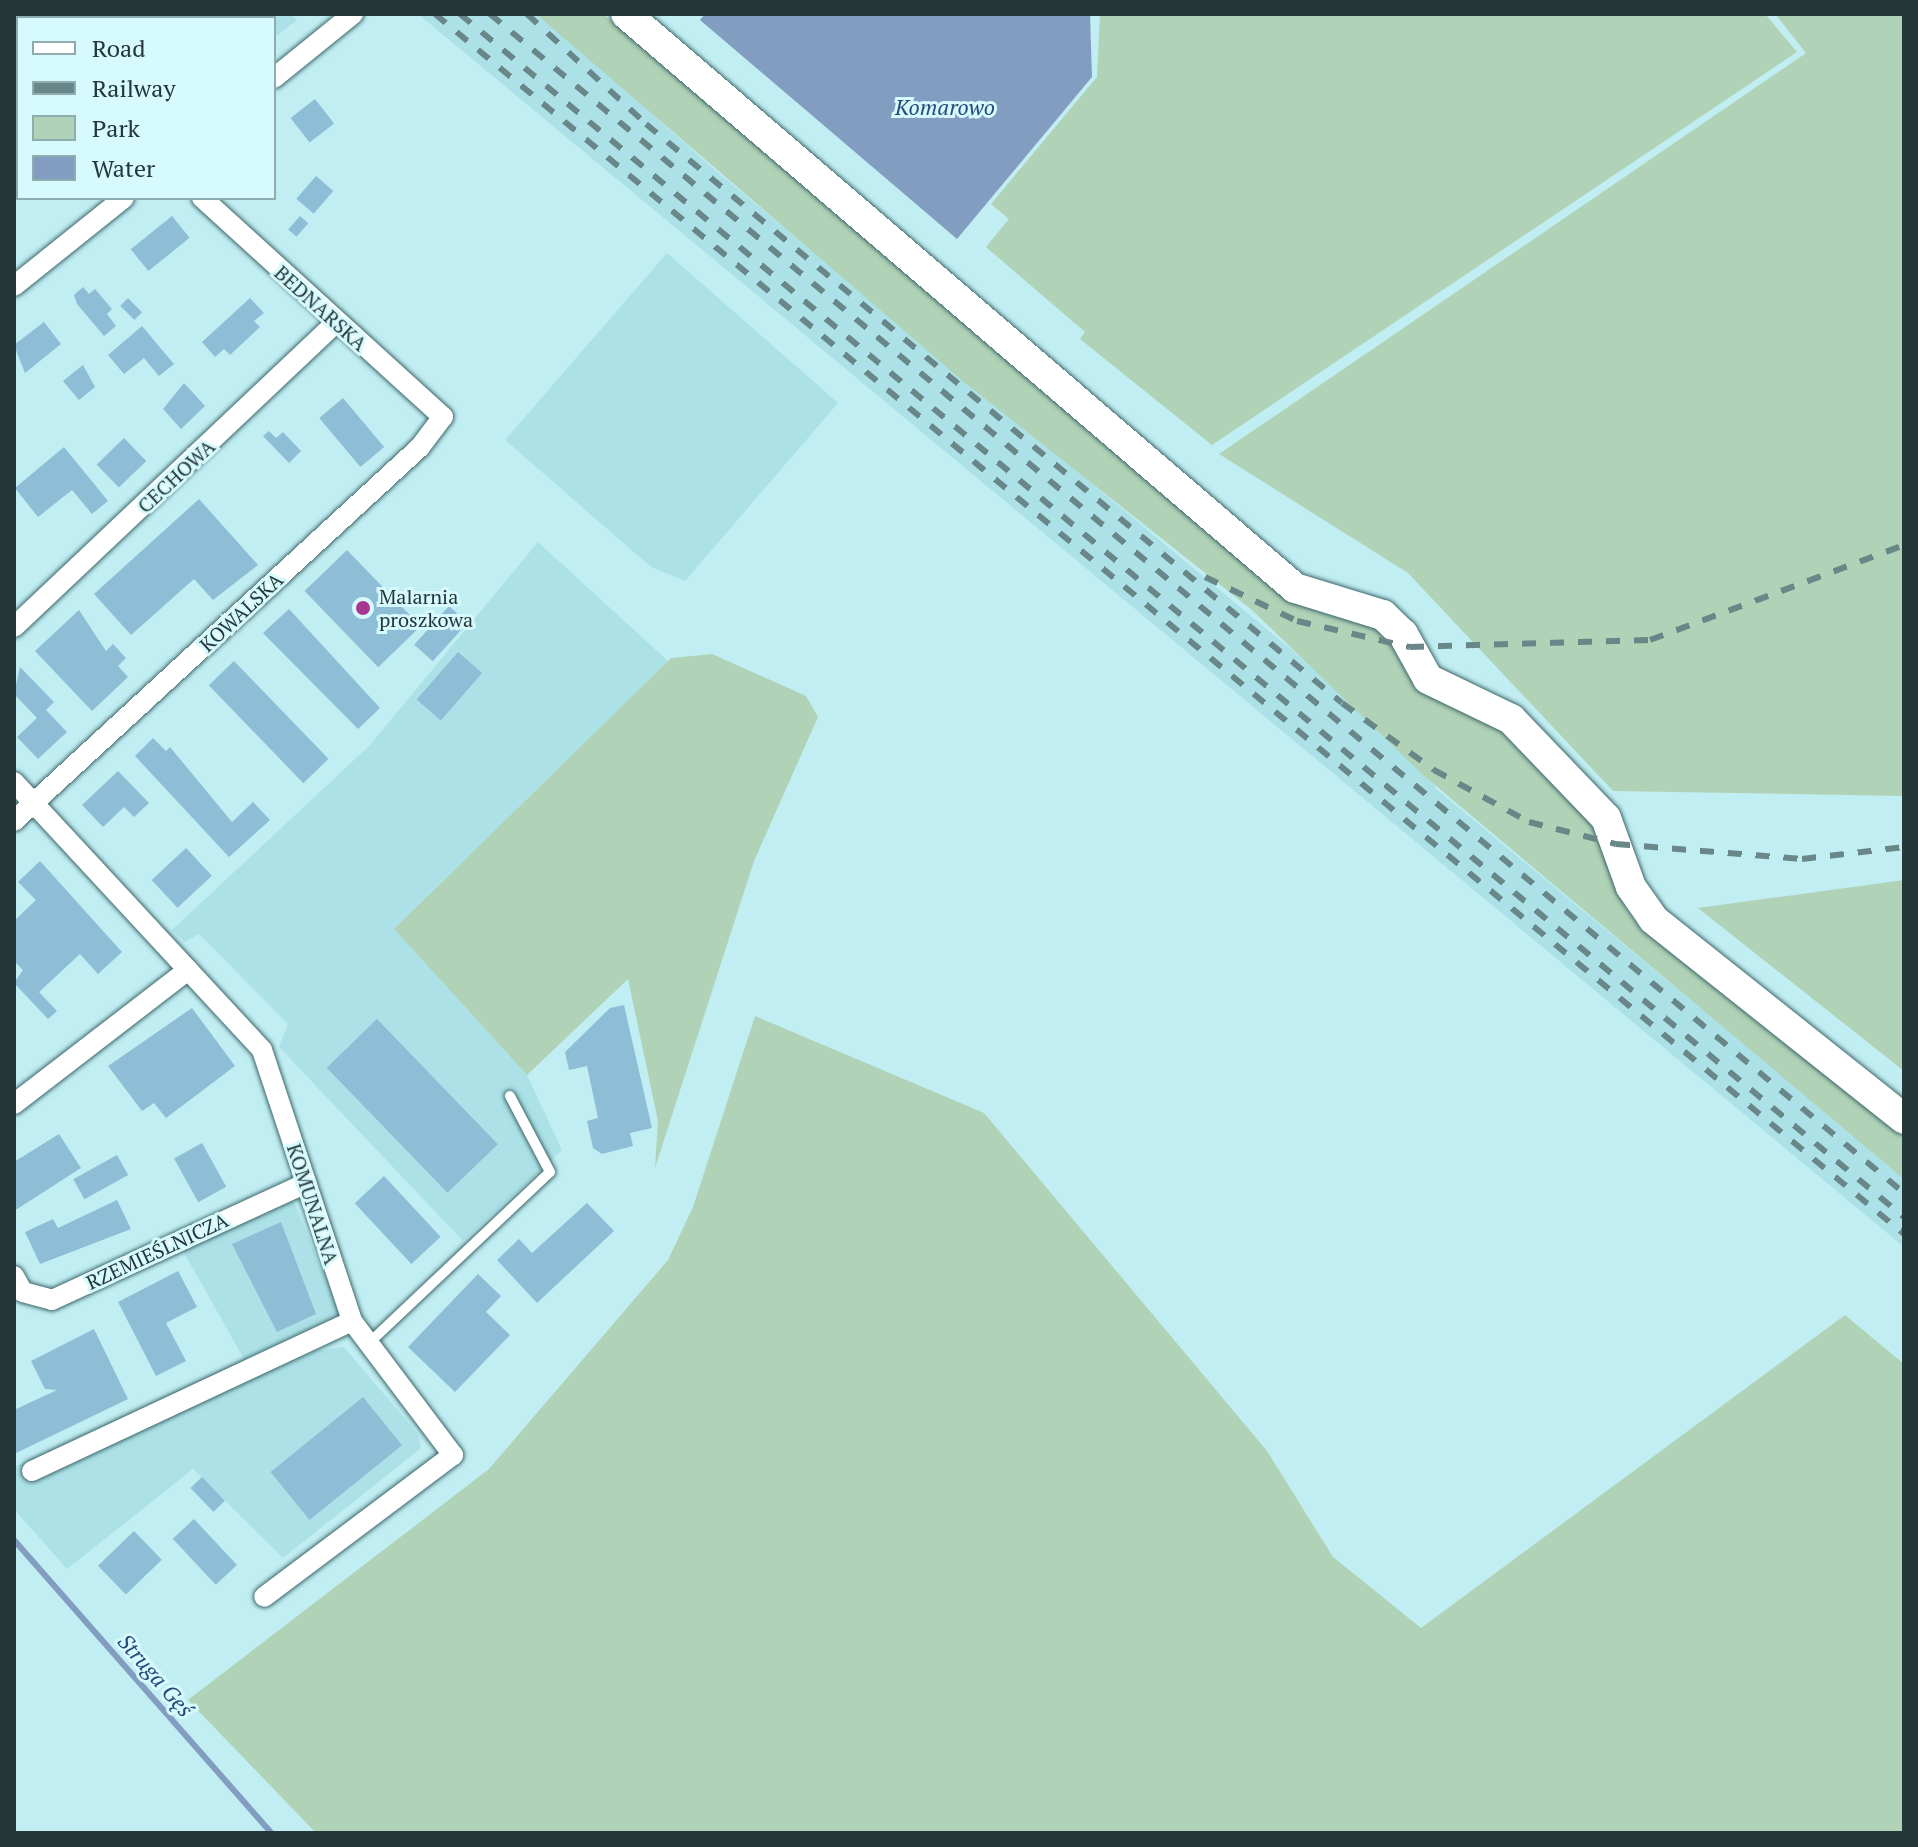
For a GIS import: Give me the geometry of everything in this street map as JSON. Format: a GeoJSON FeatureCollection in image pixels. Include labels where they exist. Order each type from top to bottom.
{"type":"FeatureCollection","features":[{"type":"Feature","properties":{"kind":"street"},"geometry":{"type":"LineString","coordinates":[[276,76],[353,14]]}},
{"type":"Feature","properties":{"kind":"street"},"geometry":{"type":"LineString","coordinates":[[626,14],[1295,588],[1383,615],[1403,634],[1428,679],[1511,719],[1606,818],[1631,887],[1653,919],[1904,1119]]}},
{"type":"Feature","properties":{"kind":"street"},"geometry":{"type":"LineString","coordinates":[[14,286],[122,200]]}},
{"type":"Feature","properties":{"kind":"street","name":"BEDNARSKA"},"geometry":{"type":"LineString","coordinates":[[204,200],[443,417]]}},
{"type":"Feature","properties":{"kind":"street","name":"CECHOWA"},"geometry":{"type":"LineString","coordinates":[[14,627],[336,323]]}},
{"type":"Feature","properties":{"kind":"street","name":"KOWALSKA"},"geometry":{"type":"LineString","coordinates":[[35,803],[420,447],[443,417]]}},
{"type":"Feature","properties":{"kind":"street","name":"KOMUNALNA"},"geometry":{"type":"LineString","coordinates":[[14,782],[262,1050],[352,1321],[453,1455],[264,1597]]}},
{"type":"Feature","properties":{"kind":"street"},"geometry":{"type":"LineString","coordinates":[[14,821],[35,803]]}},
{"type":"Feature","properties":{"kind":"street"},"geometry":{"type":"LineString","coordinates":[[14,1104],[188,970]]}},
{"type":"Feature","properties":{"kind":"street","name":"RZEMIEŚLNICZA"},"geometry":{"type":"LineString","coordinates":[[14,1276],[23,1292],[52,1300],[306,1183]]}},
{"type":"Feature","properties":{"kind":"street"},"geometry":{"type":"LineString","coordinates":[[32,1471],[352,1321]]}},
{"type":"Feature","properties":{"kind":"lane"},"geometry":{"type":"LineString","coordinates":[[368,1344],[550,1172],[510,1096]]}},
{"type":"Feature","properties":{"kind":"shaded area"},"geometry":{"type":"Polygon","coordinates":[[[127,14],[291,14],[297,20],[276,36],[276,16],[127,14]]]}},
{"type":"Feature","properties":{"kind":"shaded area"},"geometry":{"type":"Polygon","coordinates":[[[418,14],[540,14],[716,171],[1352,700],[1445,767],[1435,788],[1904,1177],[1904,1247],[418,14]]]}},
{"type":"Feature","properties":{"kind":"shaded area"},"geometry":{"type":"Polygon","coordinates":[[[667,253],[838,403],[685,581],[651,567],[505,440],[667,253]]]}},
{"type":"Feature","properties":{"kind":"shaded area"},"geometry":{"type":"Polygon","coordinates":[[[538,542],[668,661],[394,929],[527,1075],[562,1150],[463,1241],[279,1047],[288,1024],[199,934],[185,942],[172,930],[370,745],[538,542]]]}},
{"type":"Feature","properties":{"kind":"shaded area"},"geometry":{"type":"Polygon","coordinates":[[[293,1200],[341,1314],[245,1359],[254,1378],[314,1351],[344,1347],[418,1434],[421,1448],[283,1558],[193,1469],[67,1569],[14,1509],[14,1467],[244,1359],[183,1251],[293,1200]]]}},
{"type":"Feature","properties":{"kind":"green space"},"geometry":{"type":"Polygon","coordinates":[[[536,14],[603,14],[1298,603],[1377,623],[1392,637],[1415,687],[1490,720],[1592,815],[1625,907],[1642,930],[1904,1137],[1904,1179],[1422,774],[1252,610],[964,382],[536,14]]]}},
{"type":"Feature","properties":{"kind":"green space"},"geometry":{"type":"Polygon","coordinates":[[[1100,14],[1765,14],[1797,52],[1212,445],[1080,339],[1085,332],[986,247],[1009,219],[991,204],[1097,77],[1100,14]]]}},
{"type":"Feature","properties":{"kind":"green space"},"geometry":{"type":"Polygon","coordinates":[[[1775,14],[1904,14],[1904,796],[1613,791],[1408,573],[1219,454],[1806,53],[1775,14]]]}},
{"type":"Feature","properties":{"kind":"green space"},"geometry":{"type":"Polygon","coordinates":[[[712,654],[806,696],[818,717],[754,861],[655,1168],[658,1121],[628,979],[527,1075],[394,929],[671,658],[712,654]]]}},
{"type":"Feature","properties":{"kind":"green space"},"geometry":{"type":"Polygon","coordinates":[[[1904,880],[1904,1071],[1698,908],[1904,880]]]}},
{"type":"Feature","properties":{"kind":"green space"},"geometry":{"type":"Polygon","coordinates":[[[755,1016],[984,1113],[1267,1451],[1333,1557],[1421,1628],[1845,1315],[1904,1364],[1904,1833],[316,1833],[188,1700],[489,1469],[668,1260],[693,1207],[755,1016]]]}},
{"type":"Feature","properties":{"kind":"water","name":"Komarowo"},"geometry":{"type":"Polygon","coordinates":[[[705,14],[1090,14],[1092,77],[957,239],[700,20],[705,14]]]}},
{"type":"Feature","properties":{"kind":"building"},"geometry":{"type":"Polygon","coordinates":[[[315,99],[334,123],[310,143],[291,118],[315,99]]]}},
{"type":"Feature","properties":{"kind":"building"},"geometry":{"type":"Polygon","coordinates":[[[316,176],[333,191],[314,214],[296,199],[316,176]]]}},
{"type":"Feature","properties":{"kind":"building"},"geometry":{"type":"Polygon","coordinates":[[[172,216],[190,238],[148,271],[131,249],[172,216]]]}},
{"type":"Feature","properties":{"kind":"building"},"geometry":{"type":"Polygon","coordinates":[[[300,216],[308,223],[296,237],[288,230],[300,216]]]}},
{"type":"Feature","properties":{"kind":"building"},"geometry":{"type":"Polygon","coordinates":[[[83,287],[89,294],[95,289],[112,309],[107,314],[116,326],[104,336],[77,304],[74,295],[83,287]]]}},
{"type":"Feature","properties":{"kind":"building"},"geometry":{"type":"Polygon","coordinates":[[[128,298],[142,312],[134,320],[120,306],[128,298]]]}},
{"type":"Feature","properties":{"kind":"building"},"geometry":{"type":"Polygon","coordinates":[[[250,298],[264,313],[254,321],[260,327],[230,355],[224,349],[215,357],[202,342],[250,298]]]}},
{"type":"Feature","properties":{"kind":"building"},"geometry":{"type":"Polygon","coordinates":[[[44,322],[61,344],[25,373],[14,345],[44,322]]]}},
{"type":"Feature","properties":{"kind":"building"},"geometry":{"type":"Polygon","coordinates":[[[142,326],[174,364],[159,376],[144,358],[124,374],[108,355],[142,326]]]}},
{"type":"Feature","properties":{"kind":"building"},"geometry":{"type":"Polygon","coordinates":[[[83,365],[95,387],[79,400],[63,381],[83,365]]]}},
{"type":"Feature","properties":{"kind":"building"},"geometry":{"type":"Polygon","coordinates":[[[184,383],[205,406],[181,429],[163,409],[184,383]]]}},
{"type":"Feature","properties":{"kind":"building"},"geometry":{"type":"Polygon","coordinates":[[[343,398],[384,447],[360,467],[319,418],[343,398]]]}},
{"type":"Feature","properties":{"kind":"building"},"geometry":{"type":"Polygon","coordinates":[[[269,431],[276,438],[283,432],[301,451],[289,463],[263,436],[269,431]]]}},
{"type":"Feature","properties":{"kind":"building"},"geometry":{"type":"Polygon","coordinates":[[[124,438],[146,461],[119,487],[97,464],[124,438]]]}},
{"type":"Feature","properties":{"kind":"building"},"geometry":{"type":"Polygon","coordinates":[[[64,447],[108,501],[92,514],[72,490],[38,517],[15,488],[64,447]]]}},
{"type":"Feature","properties":{"kind":"building"},"geometry":{"type":"Polygon","coordinates":[[[199,499],[258,565],[213,600],[194,579],[131,635],[94,594],[199,499]]]}},
{"type":"Feature","properties":{"kind":"building","name":"Malarnia proszkowa"},"geometry":{"type":"Polygon","coordinates":[[[347,550],[421,626],[378,667],[305,591],[347,550]]]}},
{"type":"Feature","properties":{"kind":"building"},"geometry":{"type":"Polygon","coordinates":[[[449,606],[468,623],[433,661],[414,645],[449,606]]]}},
{"type":"Feature","properties":{"kind":"building"},"geometry":{"type":"Polygon","coordinates":[[[289,609],[380,708],[358,729],[263,633],[289,609]]]}},
{"type":"Feature","properties":{"kind":"building"},"geometry":{"type":"Polygon","coordinates":[[[79,610],[106,651],[113,644],[126,658],[118,666],[128,677],[92,711],[35,651],[79,610]]]}},
{"type":"Feature","properties":{"kind":"building"},"geometry":{"type":"Polygon","coordinates":[[[458,652],[482,673],[441,721],[417,700],[458,652]]]}},
{"type":"Feature","properties":{"kind":"building"},"geometry":{"type":"Polygon","coordinates":[[[234,661],[328,759],[303,783],[209,685],[234,661]]]}},
{"type":"Feature","properties":{"kind":"building"},"geometry":{"type":"Polygon","coordinates":[[[20,667],[54,702],[46,710],[67,732],[38,759],[17,737],[37,718],[14,694],[20,667]]]}},
{"type":"Feature","properties":{"kind":"building"},"geometry":{"type":"Polygon","coordinates":[[[153,738],[166,751],[170,747],[232,822],[253,802],[270,820],[229,857],[135,756],[153,738]]]}},
{"type":"Feature","properties":{"kind":"building"},"geometry":{"type":"Polygon","coordinates":[[[118,771],[149,803],[134,817],[124,807],[103,827],[82,805],[118,771]]]}},
{"type":"Feature","properties":{"kind":"building"},"geometry":{"type":"Polygon","coordinates":[[[186,848],[212,876],[178,908],[152,880],[186,848]]]}},
{"type":"Feature","properties":{"kind":"building"},"geometry":{"type":"Polygon","coordinates":[[[40,861],[122,952],[98,974],[80,954],[39,992],[57,1011],[48,1019],[14,983],[23,970],[14,961],[14,921],[36,900],[18,882],[40,861]]]}},
{"type":"Feature","properties":{"kind":"building"},"geometry":{"type":"Polygon","coordinates":[[[624,1005],[652,1128],[630,1133],[633,1146],[602,1154],[593,1148],[587,1121],[598,1118],[587,1066],[569,1070],[565,1052],[610,1008],[624,1005]]]}},
{"type":"Feature","properties":{"kind":"building"},"geometry":{"type":"Polygon","coordinates":[[[192,1008],[235,1066],[166,1118],[154,1103],[142,1111],[108,1066],[192,1008]]]}},
{"type":"Feature","properties":{"kind":"building"},"geometry":{"type":"Polygon","coordinates":[[[377,1019],[498,1144],[448,1193],[327,1068],[377,1019]]]}},
{"type":"Feature","properties":{"kind":"building"},"geometry":{"type":"Polygon","coordinates":[[[59,1134],[81,1168],[14,1211],[14,1162],[59,1134]]]}},
{"type":"Feature","properties":{"kind":"building"},"geometry":{"type":"Polygon","coordinates":[[[202,1143],[226,1187],[198,1202],[174,1159],[202,1143]]]}},
{"type":"Feature","properties":{"kind":"building"},"geometry":{"type":"Polygon","coordinates":[[[117,1155],[128,1175],[84,1199],[73,1179],[117,1155]]]}},
{"type":"Feature","properties":{"kind":"building"},"geometry":{"type":"Polygon","coordinates":[[[384,1176],[441,1237],[411,1264],[355,1203],[384,1176]]]}},
{"type":"Feature","properties":{"kind":"building"},"geometry":{"type":"Polygon","coordinates":[[[117,1200],[131,1229],[40,1264],[25,1232],[53,1219],[58,1228],[117,1200]]]}},
{"type":"Feature","properties":{"kind":"building"},"geometry":{"type":"Polygon","coordinates":[[[587,1203],[614,1231],[537,1303],[497,1260],[519,1239],[532,1253],[587,1203]]]}},
{"type":"Feature","properties":{"kind":"building"},"geometry":{"type":"Polygon","coordinates":[[[281,1222],[316,1314],[277,1332],[232,1244],[281,1222]]]}},
{"type":"Feature","properties":{"kind":"building"},"geometry":{"type":"Polygon","coordinates":[[[178,1271],[197,1307],[166,1323],[186,1361],[156,1376],[118,1302],[178,1271]]]}},
{"type":"Feature","properties":{"kind":"building"},"geometry":{"type":"Polygon","coordinates":[[[478,1274],[501,1296],[486,1312],[510,1335],[455,1392],[408,1347],[478,1274]]]}},
{"type":"Feature","properties":{"kind":"building"},"geometry":{"type":"Polygon","coordinates":[[[94,1329],[128,1399],[14,1454],[14,1410],[57,1390],[45,1389],[31,1361],[94,1329]]]}},
{"type":"Feature","properties":{"kind":"building"},"geometry":{"type":"Polygon","coordinates":[[[363,1397],[402,1445],[310,1520],[271,1472],[363,1397]]]}},
{"type":"Feature","properties":{"kind":"building"},"geometry":{"type":"Polygon","coordinates":[[[202,1477],[225,1501],[213,1512],[190,1488],[202,1477]]]}},
{"type":"Feature","properties":{"kind":"building"},"geometry":{"type":"Polygon","coordinates":[[[194,1519],[237,1565],[216,1585],[173,1539],[194,1519]]]}},
{"type":"Feature","properties":{"kind":"building"},"geometry":{"type":"Polygon","coordinates":[[[134,1531],[162,1560],[126,1595],[98,1566],[134,1531]]]}},
{"type":"Feature","properties":{"kind":"waterway","name":"Struga Gęś"},"geometry":{"type":"LineString","coordinates":[[14,1540],[271,1833]]}},
{"type":"Feature","properties":{"kind":"railway"},"geometry":{"type":"LineString","coordinates":[[435,14],[1904,1234]]}},
{"type":"Feature","properties":{"kind":"railway"},"geometry":{"type":"LineString","coordinates":[[460,14],[1904,1217]]}},
{"type":"Feature","properties":{"kind":"railway"},"geometry":{"type":"LineString","coordinates":[[490,14],[1904,1193]]}},
{"type":"Feature","properties":{"kind":"railway"},"geometry":{"type":"LineString","coordinates":[[527,14],[646,124],[1342,703],[1434,770],[1529,822],[1616,844],[1802,859],[1904,847]]}},
{"type":"Feature","properties":{"kind":"railway"},"geometry":{"type":"LineString","coordinates":[[1205,577],[1297,621],[1410,647],[1650,640],[1904,545]]}},
{"type":"Feature","properties":{"kind":"place","name":"Malarnia proszkowa"},"geometry":{"type":"Point","coordinates":[363,608]}}]}
